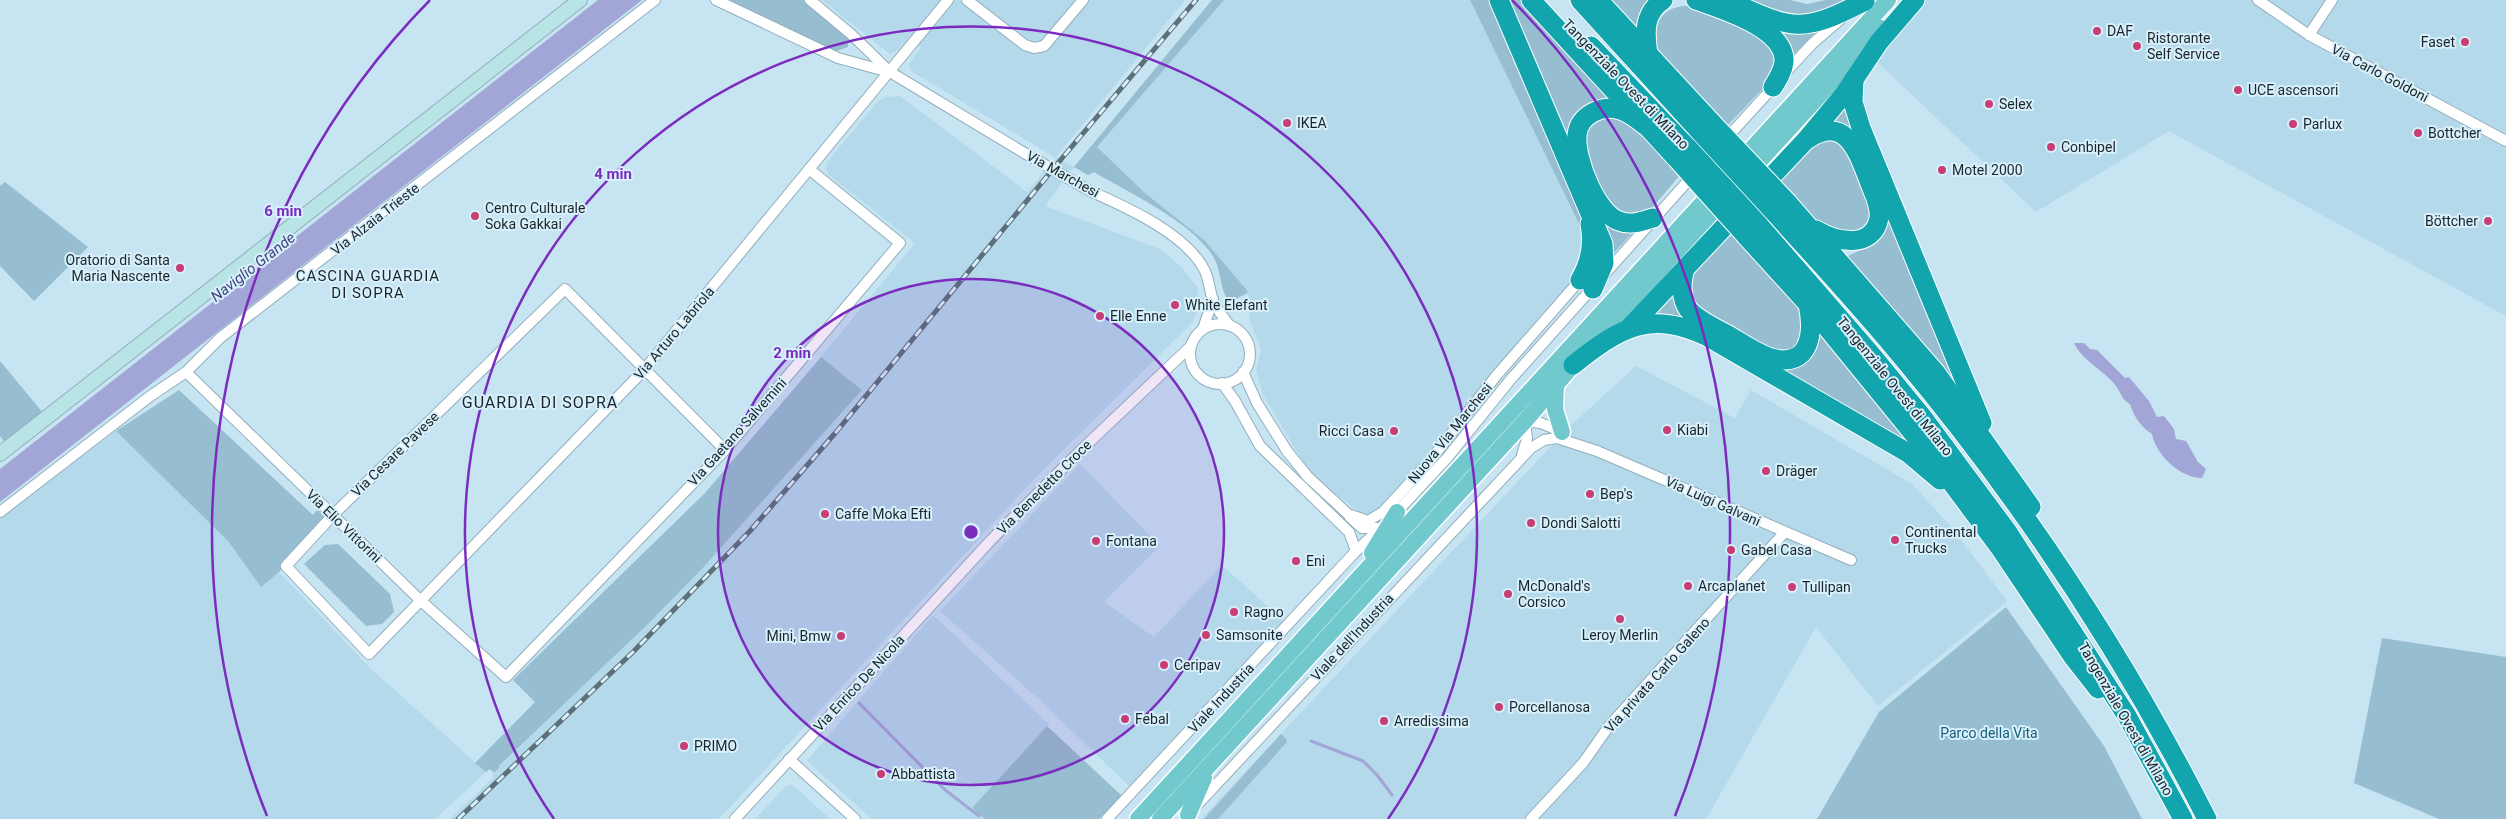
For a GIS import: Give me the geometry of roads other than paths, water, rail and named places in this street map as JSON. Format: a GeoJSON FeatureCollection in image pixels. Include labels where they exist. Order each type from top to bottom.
{"type":"FeatureCollection","features":[{"type":"Feature","properties":{"kind":"highway"},"geometry":{"type":"LineString","coordinates":[[1499,0],[1605,252],[1602,269],[1586,285]]}},
{"type":"Feature","properties":{"kind":"highway"},"geometry":{"type":"LineString","coordinates":[[1532,0],[1646,126]]}},
{"type":"Feature","properties":{"kind":"highway","name":"Tangenziale Ovest di Milano"},"geometry":{"type":"LineString","coordinates":[[1547,0],[1752,230],[1870,353],[1966,474],[2045,586],[2127,716],[2183,819]]}},
{"type":"Feature","properties":{"kind":"highway","name":"Tangenziale Ovest di Milano"},"geometry":{"type":"LineString","coordinates":[[1580,0],[1708,130]]}},
{"type":"Feature","properties":{"kind":"highway"},"geometry":{"type":"LineString","coordinates":[[1598,0],[1648,54],[1708,130],[1786,208],[1936,373],[2046,528],[2074,590]]}},
{"type":"Feature","properties":{"kind":"highway"},"geometry":{"type":"LineString","coordinates":[[1648,54],[1647,22],[1654,8],[1663,0]]}},
{"type":"Feature","properties":{"kind":"highway"},"geometry":{"type":"LineString","coordinates":[[1696,0],[1742,19],[1774,37],[1782,51],[1784,62],[1773,87]]}},
{"type":"Feature","properties":{"kind":"highway"},"geometry":{"type":"LineString","coordinates":[[1727,0],[1778,22],[1802,25],[1827,20],[1866,1]]}},
{"type":"Feature","properties":{"kind":"highway"},"geometry":{"type":"LineString","coordinates":[[1573,365],[1628,329],[1684,272],[1805,141],[1836,104],[1879,42],[1914,0]]}},
{"type":"Feature","properties":{"kind":"highway"},"geometry":{"type":"LineString","coordinates":[[1854,79],[1853,102],[1861,128],[1954,357],[1999,460]]}},
{"type":"Feature","properties":{"kind":"highway"},"geometry":{"type":"LineString","coordinates":[[1653,218],[1626,223],[1606,213],[1596,198],[1582,164],[1577,140],[1578,128],[1588,115],[1606,108],[1624,111],[1683,154]]}},
{"type":"Feature","properties":{"kind":"highway"},"geometry":{"type":"LineString","coordinates":[[1786,208],[1814,230],[1845,242],[1858,240],[1869,234],[1875,228],[1880,216],[1878,204],[1860,156],[1849,139],[1838,132],[1827,131],[1805,141]]}},
{"type":"Feature","properties":{"kind":"highway","name":"Tangenziale Ovest di Milano"},"geometry":{"type":"LineString","coordinates":[[1786,208],[1864,313],[1936,399],[2024,517],[2074,590],[2169,746],[2207,819]]}},
{"type":"Feature","properties":{"kind":"highway"},"geometry":{"type":"LineString","coordinates":[[1752,230],[1807,303],[1934,459],[2000,548],[2073,657],[2098,689],[2127,716]]}},
{"type":"Feature","properties":{"kind":"highway"},"geometry":{"type":"LineString","coordinates":[[1684,272],[1682,289],[1690,310],[1724,333],[1774,358],[1784,359],[1796,356],[1808,344],[1812,329],[1807,303]]}},
{"type":"Feature","properties":{"kind":"highway"},"geometry":{"type":"LineString","coordinates":[[1628,329],[1659,322],[1674,324],[1700,334],[1908,453],[1940,479],[2000,548]]}},
{"type":"Feature","properties":{"kind":"main road"},"geometry":{"type":"LineString","coordinates":[[0,454],[580,0]]}},
{"type":"Feature","properties":{"kind":"main road"},"geometry":{"type":"LineString","coordinates":[[1138,819],[1888,0]]}},
{"type":"Feature","properties":{"kind":"main road"},"geometry":{"type":"LineString","coordinates":[[1160,819],[1906,0]]}},
{"type":"Feature","properties":{"kind":"main road"},"geometry":{"type":"LineString","coordinates":[[1556,386],[1555,409],[1568,437]]}},
{"type":"Feature","properties":{"kind":"main road"},"geometry":{"type":"LineString","coordinates":[[1352,586],[1397,512]]}},
{"type":"Feature","properties":{"kind":"main road"},"geometry":{"type":"LineString","coordinates":[[1186,817],[1210,764]]}},
{"type":"Feature","properties":{"kind":"street","name":"Via Alzaia Trieste"},"geometry":{"type":"LineString","coordinates":[[0,512],[149,397],[186,372],[220,338],[656,0]]}},
{"type":"Feature","properties":{"kind":"street","name":"Via Marchesi"},"geometry":{"type":"LineString","coordinates":[[717,0],[838,58],[890,72]]}},
{"type":"Feature","properties":{"kind":"street","name":"Via Marchesi"},"geometry":{"type":"LineString","coordinates":[[810,0],[851,34],[890,72],[1090,191],[1144,218],[1184,246],[1197,258],[1205,271],[1212,298]]}},
{"type":"Feature","properties":{"kind":"street","name":"Via Arturo Labriola"},"geometry":{"type":"LineString","coordinates":[[420,600],[644,370],[948,0]]}},
{"type":"Feature","properties":{"kind":"street"},"geometry":{"type":"LineString","coordinates":[[967,0],[1025,45],[1034,48],[1044,46],[1082,0]]}},
{"type":"Feature","properties":{"kind":"street","name":"Via Carlo Goldoni"},"geometry":{"type":"LineString","coordinates":[[2258,0],[2309,35],[2506,141]]}},
{"type":"Feature","properties":{"kind":"street"},"geometry":{"type":"LineString","coordinates":[[2309,35],[2332,0]]}},
{"type":"Feature","properties":{"kind":"street"},"geometry":{"type":"LineString","coordinates":[[1586,285],[1653,218],[1819,37],[1866,1]]}},
{"type":"Feature","properties":{"kind":"street","name":"Via Gaetano Salvemini"},"geometry":{"type":"LineString","coordinates":[[506,677],[725,450],[900,243],[809,168]]}},
{"type":"Feature","properties":{"kind":"street","name":"Viale Industria"},"geometry":{"type":"LineString","coordinates":[[1107,819],[1356,551],[1397,512],[1459,444],[1586,285]]}},
{"type":"Feature","properties":{"kind":"street","name":"Nuova Via Marchesi"},"geometry":{"type":"LineString","coordinates":[[1348,514],[1368,520],[1383,512],[1439,451],[1496,376],[1586,285]]}},
{"type":"Feature","properties":{"kind":"street","name":"Via Cesare Pavese"},"geometry":{"type":"LineString","coordinates":[[420,600],[369,654],[286,566],[333,515],[564,289],[644,370]]}},
{"type":"Feature","properties":{"kind":"street"},"geometry":{"type":"LineString","coordinates":[[1212,298],[1230,326],[1242,334],[1248,346],[1249,360],[1243,372],[1230,382],[1222,384],[1205,380],[1193,368],[1190,354],[1191,346],[1203,329],[1212,298]]}},
{"type":"Feature","properties":{"kind":"street"},"geometry":{"type":"LineString","coordinates":[[1203,329],[1221,324],[1230,326]]}},
{"type":"Feature","properties":{"kind":"street","name":"Via Benedetto Croce"},"geometry":{"type":"LineString","coordinates":[[929,607],[1059,471],[1191,346]]}},
{"type":"Feature","properties":{"kind":"street"},"geometry":{"type":"LineString","coordinates":[[1164,371],[1177,366],[1193,368]]}},
{"type":"Feature","properties":{"kind":"street"},"geometry":{"type":"LineString","coordinates":[[644,370],[725,450]]}},
{"type":"Feature","properties":{"kind":"street","name":"Via Elio Vittorini"},"geometry":{"type":"LineString","coordinates":[[186,372],[420,600],[506,677]]}},
{"type":"Feature","properties":{"kind":"street"},"geometry":{"type":"LineString","coordinates":[[1243,372],[1255,398],[1287,451],[1308,477],[1348,514],[1358,526],[1362,528],[1381,528]]}},
{"type":"Feature","properties":{"kind":"street"},"geometry":{"type":"LineString","coordinates":[[1222,384],[1235,401],[1260,446],[1350,532],[1354,538],[1356,551]]}},
{"type":"Feature","properties":{"kind":"street"},"geometry":{"type":"LineString","coordinates":[[1499,426],[1525,420],[1527,438],[1522,456]]}},
{"type":"Feature","properties":{"kind":"street","name":"Via Luigi Galvani"},"geometry":{"type":"LineString","coordinates":[[1525,420],[1541,423],[1568,437],[1784,533],[1851,560]]}},
{"type":"Feature","properties":{"kind":"street","name":"Via Luigi Galvani"},"geometry":{"type":"LineString","coordinates":[[1522,456],[1538,443],[1550,438],[1568,437]]}},
{"type":"Feature","properties":{"kind":"street","name":"Viale dell'Industria"},"geometry":{"type":"LineString","coordinates":[[1186,817],[1522,456]]}},
{"type":"Feature","properties":{"kind":"street","name":"Via privata Carlo Galeno"},"geometry":{"type":"LineString","coordinates":[[1531,819],[1582,763],[1609,726],[1784,533]]}},
{"type":"Feature","properties":{"kind":"street","name":"Via Enrico De Nicola"},"geometry":{"type":"LineString","coordinates":[[735,819],[929,607]]}},
{"type":"Feature","properties":{"kind":"street"},"geometry":{"type":"LineString","coordinates":[[789,759],[855,819]]}},
{"type":"Feature","properties":{"kind":"waterway"},"geometry":{"type":"LineString","coordinates":[[859,703],[944,789],[979,816]]}},
{"type":"Feature","properties":{"kind":"waterway"},"geometry":{"type":"LineString","coordinates":[[1311,741],[1363,761],[1377,775],[1392,795]]}},
{"type":"Feature","properties":{"kind":"railway"},"geometry":{"type":"LineString","coordinates":[[458,819],[633,652],[750,531],[837,431],[1063,157],[1196,0]]}},
{"type":"Feature","properties":{"kind":"place","name":"DAF"},"geometry":{"type":"Point","coordinates":[2097,31]}},
{"type":"Feature","properties":{"kind":"place","name":"Faset"},"geometry":{"type":"Point","coordinates":[2465,42]}},
{"type":"Feature","properties":{"kind":"place","name":"Ristorante Self Service"},"geometry":{"type":"Point","coordinates":[2137,46]}},
{"type":"Feature","properties":{"kind":"place","name":"UCE ascensori"},"geometry":{"type":"Point","coordinates":[2238,90]}},
{"type":"Feature","properties":{"kind":"place","name":"Selex"},"geometry":{"type":"Point","coordinates":[1989,104]}},
{"type":"Feature","properties":{"kind":"place","name":"IKEA"},"geometry":{"type":"Point","coordinates":[1287,123]}},
{"type":"Feature","properties":{"kind":"place","name":"Parlux"},"geometry":{"type":"Point","coordinates":[2293,124]}},
{"type":"Feature","properties":{"kind":"place","name":"Bottcher"},"geometry":{"type":"Point","coordinates":[2418,133]}},
{"type":"Feature","properties":{"kind":"place","name":"Conbipel"},"geometry":{"type":"Point","coordinates":[2051,147]}},
{"type":"Feature","properties":{"kind":"place","name":"Motel 2000"},"geometry":{"type":"Point","coordinates":[1942,170]}},
{"type":"Feature","properties":{"kind":"place","name":"Centro Culturale Soka Gakkai"},"geometry":{"type":"Point","coordinates":[475,216]}},
{"type":"Feature","properties":{"kind":"place","name":"Böttcher"},"geometry":{"type":"Point","coordinates":[2488,221]}},
{"type":"Feature","properties":{"kind":"place","name":"Oratorio di Santa Maria Nascente"},"geometry":{"type":"Point","coordinates":[180,268]}},
{"type":"Feature","properties":{"kind":"place","name":"White Elefant"},"geometry":{"type":"Point","coordinates":[1175,305]}},
{"type":"Feature","properties":{"kind":"place","name":"Elle Enne"},"geometry":{"type":"Point","coordinates":[1100,316]}},
{"type":"Feature","properties":{"kind":"place","name":"Kiabi"},"geometry":{"type":"Point","coordinates":[1667,430]}},
{"type":"Feature","properties":{"kind":"place","name":"Ricci Casa"},"geometry":{"type":"Point","coordinates":[1394,431]}},
{"type":"Feature","properties":{"kind":"place","name":"Dräger"},"geometry":{"type":"Point","coordinates":[1766,471]}},
{"type":"Feature","properties":{"kind":"place","name":"Bep's"},"geometry":{"type":"Point","coordinates":[1590,494]}},
{"type":"Feature","properties":{"kind":"place","name":"Caffe Moka Efti"},"geometry":{"type":"Point","coordinates":[825,514]}},
{"type":"Feature","properties":{"kind":"place","name":"Dondi Salotti"},"geometry":{"type":"Point","coordinates":[1531,523]}},
{"type":"Feature","properties":{"kind":"place","name":"Continental Trucks"},"geometry":{"type":"Point","coordinates":[1895,540]}},
{"type":"Feature","properties":{"kind":"place","name":"Fontana"},"geometry":{"type":"Point","coordinates":[1096,541]}},
{"type":"Feature","properties":{"kind":"place","name":"Gabel Casa"},"geometry":{"type":"Point","coordinates":[1731,550]}},
{"type":"Feature","properties":{"kind":"place","name":"Eni"},"geometry":{"type":"Point","coordinates":[1296,561]}},
{"type":"Feature","properties":{"kind":"place","name":"Arcaplanet"},"geometry":{"type":"Point","coordinates":[1688,586]}},
{"type":"Feature","properties":{"kind":"place","name":"Tullipan"},"geometry":{"type":"Point","coordinates":[1792,587]}},
{"type":"Feature","properties":{"kind":"place","name":"McDonald's Corsico"},"geometry":{"type":"Point","coordinates":[1508,594]}},
{"type":"Feature","properties":{"kind":"place","name":"Ragno"},"geometry":{"type":"Point","coordinates":[1234,612]}},
{"type":"Feature","properties":{"kind":"place","name":"Leroy Merlin"},"geometry":{"type":"Point","coordinates":[1620,619]}},
{"type":"Feature","properties":{"kind":"place","name":"Samsonite"},"geometry":{"type":"Point","coordinates":[1206,635]}},
{"type":"Feature","properties":{"kind":"place","name":"Mini, Bmw"},"geometry":{"type":"Point","coordinates":[841,636]}},
{"type":"Feature","properties":{"kind":"place","name":"Ceripav"},"geometry":{"type":"Point","coordinates":[1164,665]}},
{"type":"Feature","properties":{"kind":"place","name":"Porcellanosa"},"geometry":{"type":"Point","coordinates":[1499,707]}},
{"type":"Feature","properties":{"kind":"place","name":"Febal"},"geometry":{"type":"Point","coordinates":[1125,719]}},
{"type":"Feature","properties":{"kind":"place","name":"Arredissima"},"geometry":{"type":"Point","coordinates":[1384,721]}},
{"type":"Feature","properties":{"kind":"place","name":"PRIMO"},"geometry":{"type":"Point","coordinates":[684,746]}},
{"type":"Feature","properties":{"kind":"place","name":"Abbattista"},"geometry":{"type":"Point","coordinates":[881,774]}},
{"type":"Feature","properties":{"kind":"district","name":"CASCINA GUARDIA DI SOPRA"},"geometry":{"type":"Point","coordinates":[368,284]}},
{"type":"Feature","properties":{"kind":"district","name":"GUARDIA DI SOPRA"},"geometry":{"type":"Point","coordinates":[540,402]}},
{"type":"Feature","properties":{"kind":"water label","name":"Naviglio Grande"},"geometry":{"type":"Point","coordinates":[253,267]}},
{"type":"Feature","properties":{"kind":"park label","name":"Parco della Vita"},"geometry":{"type":"Point","coordinates":[1989,733]}}]}
